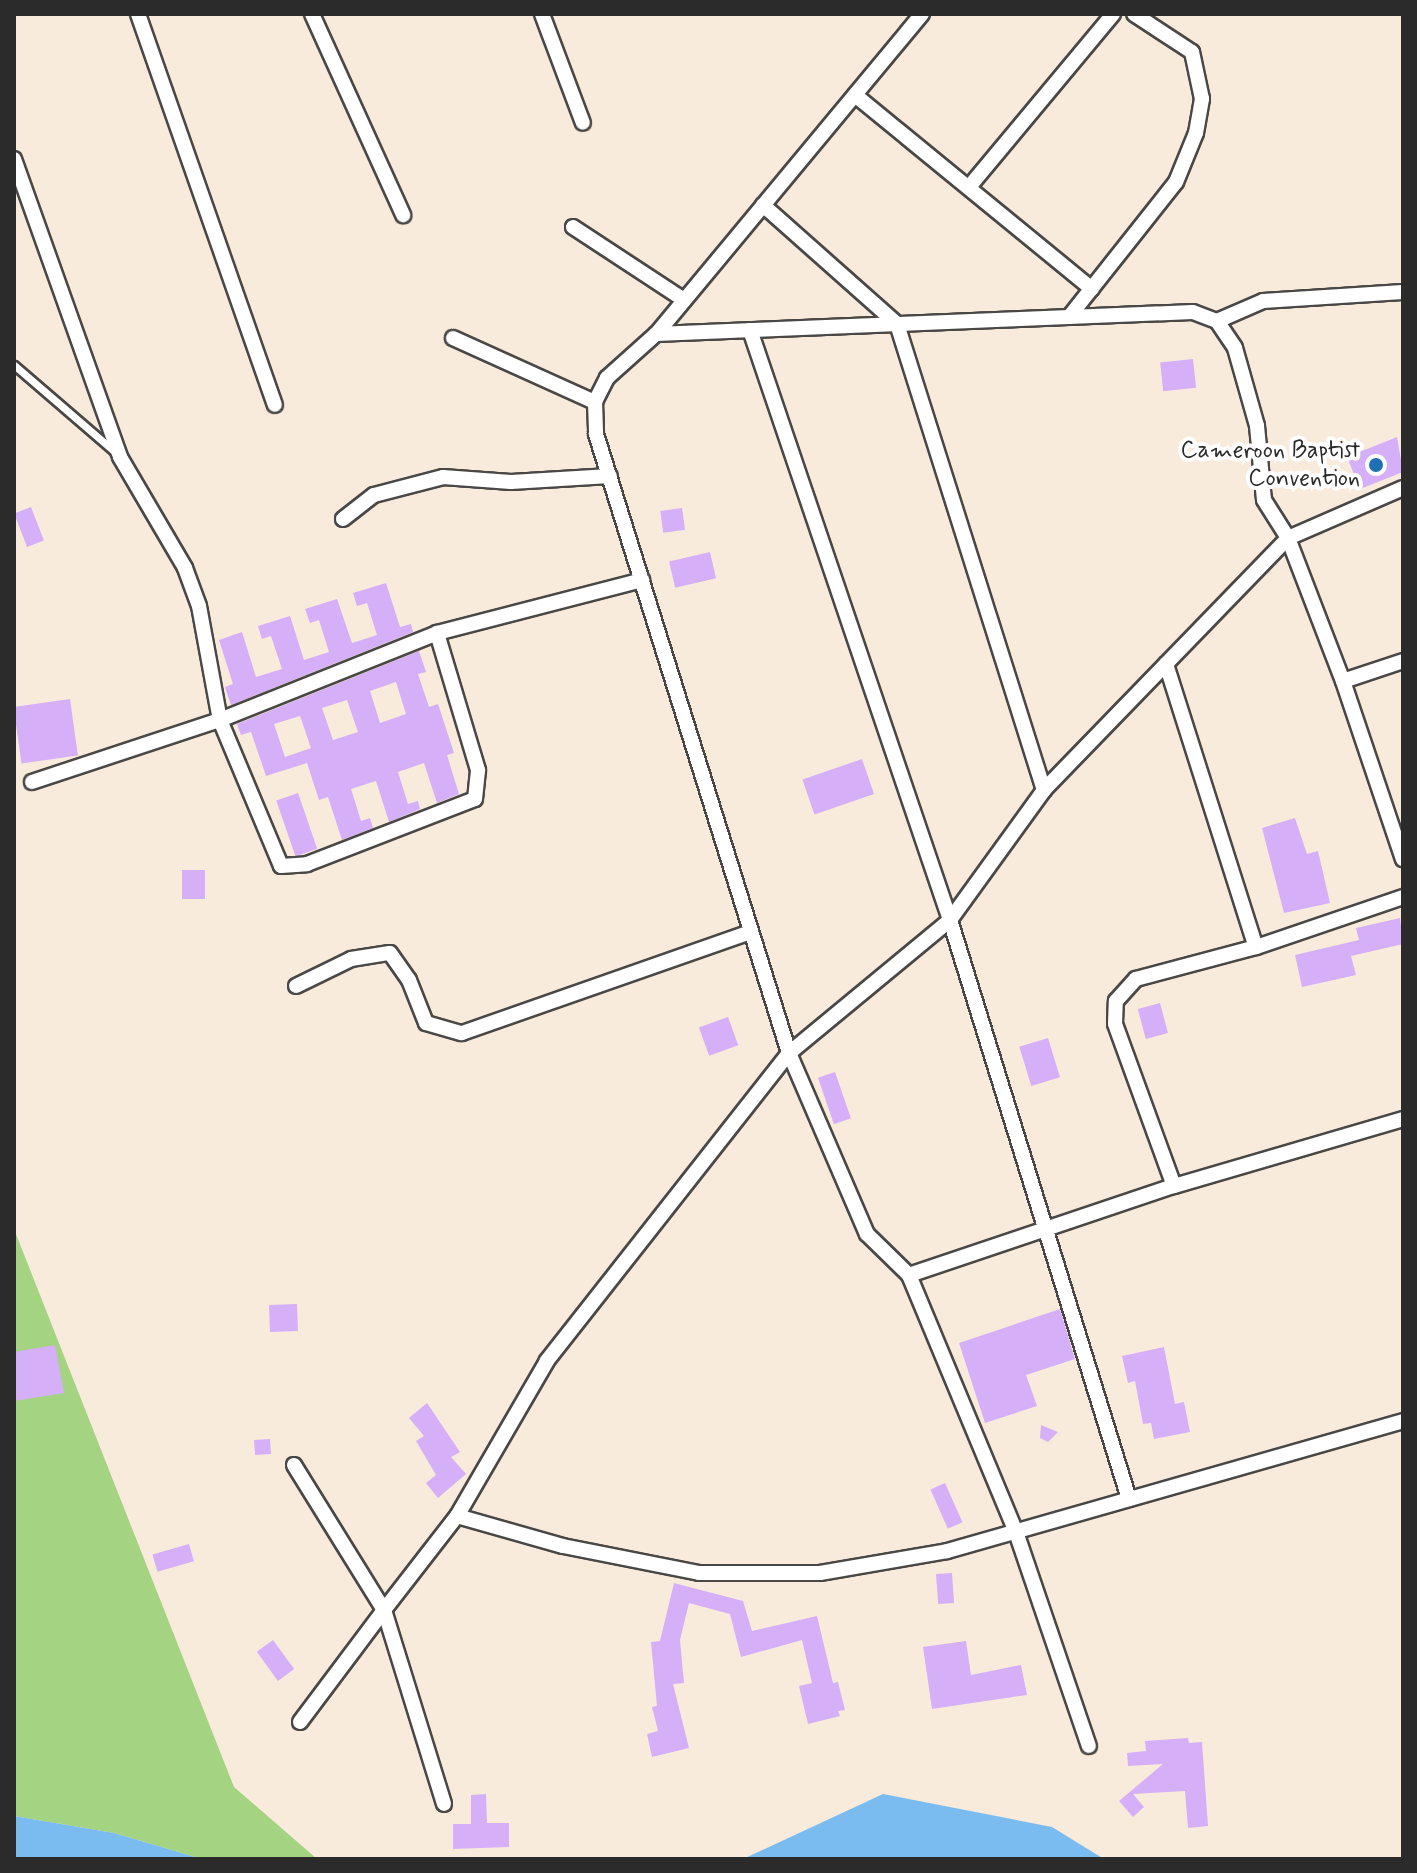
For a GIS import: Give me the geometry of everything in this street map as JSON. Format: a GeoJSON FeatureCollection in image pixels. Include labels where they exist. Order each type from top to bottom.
{"type":"FeatureCollection","features":[{"type":"Feature","properties":{"kind":"street"},"geometry":{"type":"LineString","coordinates":[[138,14],[275,405]]}},
{"type":"Feature","properties":{"kind":"street"},"geometry":{"type":"LineString","coordinates":[[312,14],[403,215]]}},
{"type":"Feature","properties":{"kind":"street"},"geometry":{"type":"LineString","coordinates":[[542,14],[583,123]]}},
{"type":"Feature","properties":{"kind":"street"},"geometry":{"type":"LineString","coordinates":[[922,14],[656,334],[607,378],[595,402],[596,434],[789,1053],[867,1234],[909,1275],[1016,1532],[1089,1746]]}},
{"type":"Feature","properties":{"kind":"street"},"geometry":{"type":"LineString","coordinates":[[969,187],[1113,14]]}},
{"type":"Feature","properties":{"kind":"street"},"geometry":{"type":"LineString","coordinates":[[1069,317],[1176,182],[1196,133],[1202,99],[1192,52],[1134,14]]}},
{"type":"Feature","properties":{"kind":"street"},"geometry":{"type":"LineString","coordinates":[[855,95],[1092,289]]}},
{"type":"Feature","properties":{"kind":"street"},"geometry":{"type":"LineString","coordinates":[[14,159],[120,457],[164,525],[190,581],[220,720],[281,866],[307,864],[475,799],[478,770],[437,633]]}},
{"type":"Feature","properties":{"kind":"street"},"geometry":{"type":"LineString","coordinates":[[763,205],[897,324],[1044,790]]}},
{"type":"Feature","properties":{"kind":"street"},"geometry":{"type":"LineString","coordinates":[[573,227],[684,300]]}},
{"type":"Feature","properties":{"kind":"street"},"geometry":{"type":"LineString","coordinates":[[1217,321],[1263,301],[1403,292]]}},
{"type":"Feature","properties":{"kind":"street"},"geometry":{"type":"LineString","coordinates":[[656,334],[1193,312],[1217,321],[1235,348],[1257,426],[1264,500],[1288,538],[1343,681],[1402,853]]}},
{"type":"Feature","properties":{"kind":"street"},"geometry":{"type":"LineString","coordinates":[[750,330],[950,920],[1129,1499]]}},
{"type":"Feature","properties":{"kind":"street"},"geometry":{"type":"LineString","coordinates":[[453,338],[595,402]]}},
{"type":"Feature","properties":{"kind":"street"},"geometry":{"type":"LineString","coordinates":[[343,519],[374,495],[443,477],[511,482],[610,476]]}},
{"type":"Feature","properties":{"kind":"street"},"geometry":{"type":"LineString","coordinates":[[300,1722],[457,1516],[547,1361],[789,1053],[950,920],[1044,790],[1288,538],[1403,488]]}},
{"type":"Feature","properties":{"kind":"street"},"geometry":{"type":"LineString","coordinates":[[32,782],[220,720],[437,633],[642,580]]}},
{"type":"Feature","properties":{"kind":"street"},"geometry":{"type":"LineString","coordinates":[[1343,681],[1403,661]]}},
{"type":"Feature","properties":{"kind":"street"},"geometry":{"type":"LineString","coordinates":[[1166,664],[1256,947]]}},
{"type":"Feature","properties":{"kind":"street"},"geometry":{"type":"LineString","coordinates":[[1174,1186],[1115,1024],[1116,1001],[1136,979],[1256,947],[1403,897]]}},
{"type":"Feature","properties":{"kind":"street"},"geometry":{"type":"LineString","coordinates":[[296,986],[351,959],[390,953],[409,980],[426,1023],[462,1033],[751,932]]}},
{"type":"Feature","properties":{"kind":"street"},"geometry":{"type":"LineString","coordinates":[[909,1275],[1174,1186],[1403,1119]]}},
{"type":"Feature","properties":{"kind":"street"},"geometry":{"type":"LineString","coordinates":[[457,1516],[563,1546],[699,1573],[820,1573],[947,1551],[1403,1421]]}},
{"type":"Feature","properties":{"kind":"street"},"geometry":{"type":"LineString","coordinates":[[294,1465],[384,1610],[444,1804]]}},
{"type":"Feature","properties":{"kind":"lane"},"geometry":{"type":"LineString","coordinates":[[14,365],[120,457]]}},
{"type":"Feature","properties":{"kind":"green space"},"geometry":{"type":"Polygon","coordinates":[[[14,1229],[234,1787],[317,1859],[202,1859],[114,1833],[14,1816],[14,1229]]]}},
{"type":"Feature","properties":{"kind":"water"},"geometry":{"type":"Polygon","coordinates":[[[883,1794],[1052,1827],[1104,1859],[743,1859],[883,1794]]]}},
{"type":"Feature","properties":{"kind":"water"},"geometry":{"type":"Polygon","coordinates":[[[14,1816],[114,1833],[202,1859],[14,1859],[14,1816]]]}},
{"type":"Feature","properties":{"kind":"building"},"geometry":{"type":"Polygon","coordinates":[[[1193,359],[1196,388],[1163,391],[1160,362],[1193,359]]]}},
{"type":"Feature","properties":{"kind":"building","name":"Cameroon Baptist Convention"},"geometry":{"type":"Polygon","coordinates":[[[1397,437],[1403,472],[1360,489],[1347,457],[1397,437]]]}},
{"type":"Feature","properties":{"kind":"building"},"geometry":{"type":"Polygon","coordinates":[[[31,507],[44,541],[27,547],[14,513],[31,507]]]}},
{"type":"Feature","properties":{"kind":"building"},"geometry":{"type":"Polygon","coordinates":[[[682,508],[685,530],[663,533],[660,511],[682,508]]]}},
{"type":"Feature","properties":{"kind":"building"},"geometry":{"type":"Polygon","coordinates":[[[710,552],[716,578],[675,588],[669,561],[710,552]]]}},
{"type":"Feature","properties":{"kind":"building"},"geometry":{"type":"Polygon","coordinates":[[[386,583],[400,627],[411,624],[413,632],[231,705],[225,687],[233,684],[219,640],[242,632],[256,677],[282,669],[271,636],[262,639],[258,626],[290,616],[304,660],[329,652],[319,620],[310,623],[305,609],[337,599],[352,643],[377,635],[367,603],[357,606],[353,593],[386,583]]]}},
{"type":"Feature","properties":{"kind":"building"},"geometry":{"type":"Polygon","coordinates":[[[419,651],[426,672],[418,674],[429,707],[438,704],[454,753],[447,755],[459,794],[437,803],[424,763],[398,772],[408,804],[418,801],[420,809],[389,822],[376,781],[351,789],[361,821],[370,818],[373,828],[342,840],[328,797],[319,800],[307,763],[266,776],[251,732],[241,735],[237,724],[419,651]],[[396,682],[370,691],[380,723],[406,714],[396,682]],[[347,700],[322,708],[333,740],[358,732],[347,700]],[[300,716],[274,724],[285,757],[311,748],[300,716]]]}},
{"type":"Feature","properties":{"kind":"building"},"geometry":{"type":"Polygon","coordinates":[[[70,699],[78,755],[21,763],[14,707],[70,699]]]}},
{"type":"Feature","properties":{"kind":"building"},"geometry":{"type":"Polygon","coordinates":[[[862,759],[874,794],[814,814],[802,780],[862,759]]]}},
{"type":"Feature","properties":{"kind":"building"},"geometry":{"type":"Polygon","coordinates":[[[298,793],[317,849],[295,856],[276,800],[298,793]]]}},
{"type":"Feature","properties":{"kind":"building"},"geometry":{"type":"Polygon","coordinates":[[[1295,818],[1307,854],[1318,851],[1330,903],[1284,913],[1262,828],[1295,818]]]}},
{"type":"Feature","properties":{"kind":"building"},"geometry":{"type":"Polygon","coordinates":[[[182,870],[205,870],[205,899],[182,899],[182,870]]]}},
{"type":"Feature","properties":{"kind":"building"},"geometry":{"type":"Polygon","coordinates":[[[1400,918],[1403,944],[1351,956],[1356,975],[1302,987],[1295,955],[1359,940],[1356,928],[1400,918]]]}},
{"type":"Feature","properties":{"kind":"building"},"geometry":{"type":"Polygon","coordinates":[[[1160,1003],[1168,1033],[1146,1039],[1138,1009],[1160,1003]]]}},
{"type":"Feature","properties":{"kind":"building"},"geometry":{"type":"Polygon","coordinates":[[[728,1017],[738,1045],[709,1056],[699,1028],[728,1017]]]}},
{"type":"Feature","properties":{"kind":"building"},"geometry":{"type":"Polygon","coordinates":[[[1048,1038],[1060,1077],[1031,1086],[1019,1047],[1048,1038]]]}},
{"type":"Feature","properties":{"kind":"building"},"geometry":{"type":"Polygon","coordinates":[[[835,1072],[851,1118],[834,1124],[818,1078],[835,1072]]]}},
{"type":"Feature","properties":{"kind":"building"},"geometry":{"type":"Polygon","coordinates":[[[297,1304],[298,1331],[270,1332],[269,1305],[297,1304]]]}},
{"type":"Feature","properties":{"kind":"building"},"geometry":{"type":"Polygon","coordinates":[[[1060,1309],[1075,1359],[1026,1375],[1037,1406],[985,1423],[959,1343],[1060,1309]]]}},
{"type":"Feature","properties":{"kind":"building"},"geometry":{"type":"Polygon","coordinates":[[[55,1345],[64,1393],[14,1401],[14,1352],[55,1345]]]}},
{"type":"Feature","properties":{"kind":"building"},"geometry":{"type":"Polygon","coordinates":[[[1164,1347],[1175,1404],[1184,1402],[1190,1432],[1154,1439],[1151,1423],[1143,1424],[1135,1381],[1128,1383],[1122,1356],[1164,1347]]]}},
{"type":"Feature","properties":{"kind":"building"},"geometry":{"type":"Polygon","coordinates":[[[427,1403],[460,1452],[451,1457],[466,1474],[438,1498],[426,1483],[436,1475],[416,1441],[424,1436],[409,1418],[427,1403]]]}},
{"type":"Feature","properties":{"kind":"building"},"geometry":{"type":"Polygon","coordinates":[[[1041,1425],[1058,1432],[1048,1442],[1040,1438],[1041,1425]]]}},
{"type":"Feature","properties":{"kind":"building"},"geometry":{"type":"Polygon","coordinates":[[[270,1439],[271,1454],[255,1455],[254,1440],[270,1439]]]}},
{"type":"Feature","properties":{"kind":"building"},"geometry":{"type":"Polygon","coordinates":[[[945,1483],[962,1522],[948,1529],[930,1490],[945,1483]]]}},
{"type":"Feature","properties":{"kind":"building"},"geometry":{"type":"Polygon","coordinates":[[[189,1544],[194,1561],[157,1572],[152,1554],[189,1544]]]}},
{"type":"Feature","properties":{"kind":"building"},"geometry":{"type":"Polygon","coordinates":[[[952,1573],[954,1603],[938,1604],[936,1574],[952,1573]]]}},
{"type":"Feature","properties":{"kind":"building"},"geometry":{"type":"Polygon","coordinates":[[[674,1583],[743,1601],[752,1631],[817,1616],[833,1683],[838,1682],[845,1710],[838,1711],[840,1716],[808,1724],[799,1686],[812,1683],[802,1640],[741,1657],[730,1614],[689,1603],[680,1640],[684,1683],[673,1684],[689,1748],[652,1757],[647,1734],[658,1731],[652,1707],[657,1706],[651,1642],[660,1641],[674,1583]]]}},
{"type":"Feature","properties":{"kind":"building"},"geometry":{"type":"Polygon","coordinates":[[[273,1640],[294,1669],[278,1681],[257,1652],[273,1640]]]}},
{"type":"Feature","properties":{"kind":"building"},"geometry":{"type":"Polygon","coordinates":[[[966,1641],[971,1675],[1021,1665],[1027,1695],[932,1709],[923,1647],[966,1641]]]}},
{"type":"Feature","properties":{"kind":"building"},"geometry":{"type":"Polygon","coordinates":[[[1188,1738],[1189,1743],[1202,1742],[1208,1826],[1188,1828],[1185,1791],[1133,1794],[1144,1807],[1133,1817],[1119,1801],[1163,1764],[1128,1766],[1127,1753],[1146,1751],[1145,1741],[1188,1738]]]}},
{"type":"Feature","properties":{"kind":"building"},"geometry":{"type":"Polygon","coordinates":[[[486,1794],[487,1823],[509,1823],[509,1847],[453,1849],[453,1824],[471,1824],[471,1795],[486,1794]]]}},
{"type":"Feature","properties":{"kind":"place","name":"Cameroon Baptist Convention"},"geometry":{"type":"Point","coordinates":[1376,465]}}]}
